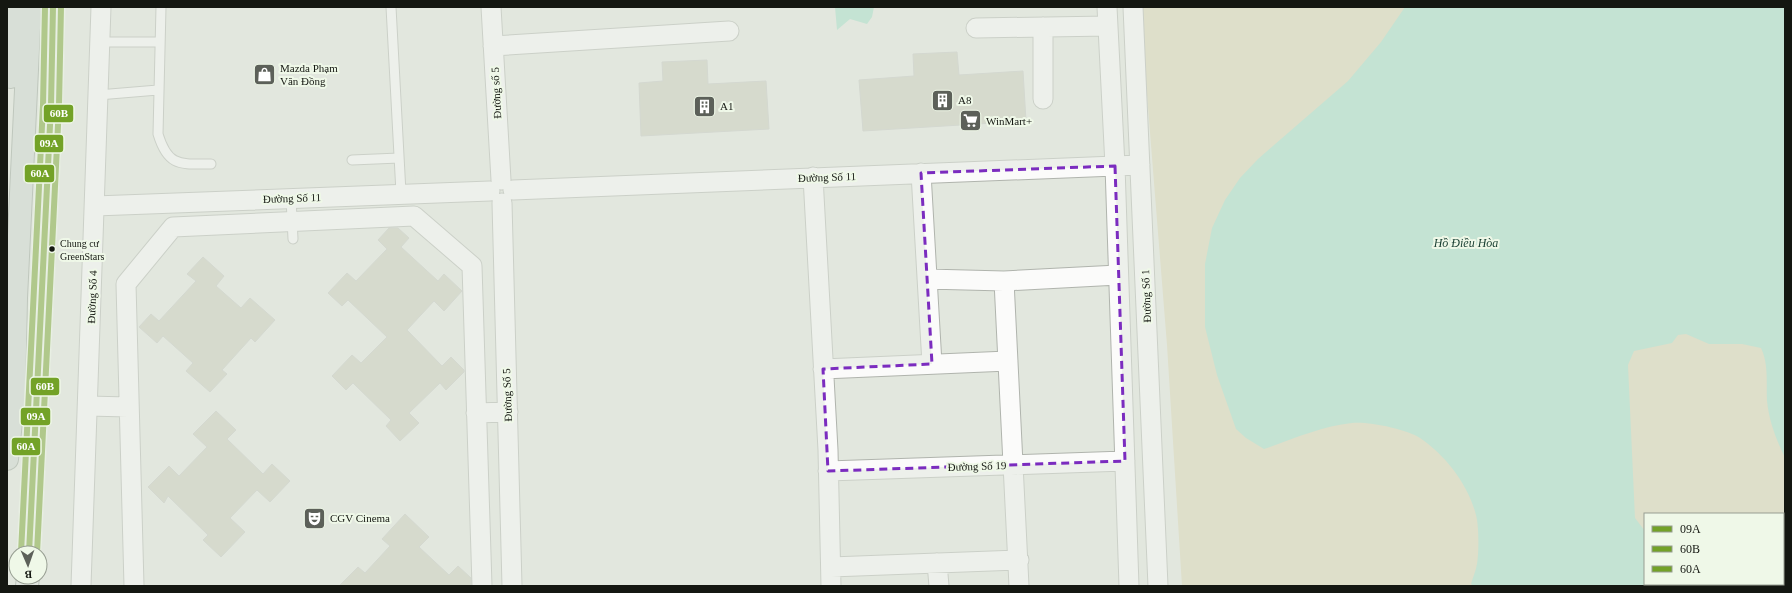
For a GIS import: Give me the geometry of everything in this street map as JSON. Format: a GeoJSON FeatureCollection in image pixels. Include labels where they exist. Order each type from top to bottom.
{"type":"FeatureCollection","features":[{"type":"Feature","properties":{"kind":"highway"},"geometry":{"type":"LineString","coordinates":[[7,210],[14,7]]}},
{"type":"Feature","properties":{"kind":"highway"},"geometry":{"type":"LineString","coordinates":[[7,459],[14,396],[16,298],[30,7]]}},
{"type":"Feature","properties":{"kind":"main road"},"geometry":{"type":"LineString","coordinates":[[7,345],[18,7]]}},
{"type":"Feature","properties":{"kind":"main road"},"geometry":{"type":"LineString","coordinates":[[29,545],[51,105],[53,7]]}},
{"type":"Feature","properties":{"kind":"street","name":"Đường Số 4"},"geometry":{"type":"LineString","coordinates":[[81,586],[101,7]]}},
{"type":"Feature","properties":{"kind":"street","name":"Đường số 5"},"geometry":{"type":"LineString","coordinates":[[491,7],[501,191]]}},
{"type":"Feature","properties":{"kind":"street","name":"Đường Số 1"},"geometry":{"type":"LineString","coordinates":[[1133,7],[1158,586]]}},
{"type":"Feature","properties":{"kind":"street"},"geometry":{"type":"LineString","coordinates":[[976,28],[1043,27],[1107,16],[1115,166],[1129,586]]}},
{"type":"Feature","properties":{"kind":"street"},"geometry":{"type":"LineString","coordinates":[[1043,27],[1043,99]]}},
{"type":"Feature","properties":{"kind":"street"},"geometry":{"type":"LineString","coordinates":[[493,46],[729,30]]}},
{"type":"Feature","properties":{"kind":"street","name":"Đường Số 11"},"geometry":{"type":"LineString","coordinates":[[95,206],[1140,165]]}},
{"type":"Feature","properties":{"kind":"street"},"geometry":{"type":"LineString","coordinates":[[921,173],[932,364]]}},
{"type":"Feature","properties":{"kind":"street"},"geometry":{"type":"LineString","coordinates":[[813,177],[828,471],[831,586]]}},
{"type":"Feature","properties":{"kind":"street","name":"Đường Số 5"},"geometry":{"type":"LineString","coordinates":[[501,191],[512,580]]}},
{"type":"Feature","properties":{"kind":"street"},"geometry":{"type":"LineString","coordinates":[[134,586],[128,407],[126,284],[173,227],[292,230],[414,216],[472,266],[482,581],[512,580]]}},
{"type":"Feature","properties":{"kind":"street"},"geometry":{"type":"LineString","coordinates":[[927,279],[1004,281],[1118,275]]}},
{"type":"Feature","properties":{"kind":"street"},"geometry":{"type":"LineString","coordinates":[[1004,281],[1019,560],[1019,586]]}},
{"type":"Feature","properties":{"kind":"street"},"geometry":{"type":"LineString","coordinates":[[823,369],[1008,361]]}},
{"type":"Feature","properties":{"kind":"street"},"geometry":{"type":"LineString","coordinates":[[88,406],[128,407]]}},
{"type":"Feature","properties":{"kind":"street"},"geometry":{"type":"LineString","coordinates":[[476,413],[508,412]]}},
{"type":"Feature","properties":{"kind":"street","name":"Đường Số 19"},"geometry":{"type":"LineString","coordinates":[[828,471],[1126,460]]}},
{"type":"Feature","properties":{"kind":"street"},"geometry":{"type":"LineString","coordinates":[[831,567],[1019,560]]}},
{"type":"Feature","properties":{"kind":"street"},"geometry":{"type":"LineString","coordinates":[[937,563],[939,586]]}},
{"type":"Feature","properties":{"kind":"lane"},"geometry":{"type":"LineString","coordinates":[[161,7],[158,134],[163,149],[171,158],[184,164],[211,164]]}},
{"type":"Feature","properties":{"kind":"lane"},"geometry":{"type":"LineString","coordinates":[[391,7],[401,193]]}},
{"type":"Feature","properties":{"kind":"lane"},"geometry":{"type":"LineString","coordinates":[[100,42],[159,42]]}},
{"type":"Feature","properties":{"kind":"lane"},"geometry":{"type":"LineString","coordinates":[[98,95],[158,90]]}},
{"type":"Feature","properties":{"kind":"lane"},"geometry":{"type":"LineString","coordinates":[[352,160],[399,158]]}},
{"type":"Feature","properties":{"kind":"lane"},"geometry":{"type":"LineString","coordinates":[[291,198],[292,230]]}},
{"type":"Feature","properties":{"kind":"highlighted area"},"geometry":{"type":"Polygon","coordinates":[[[1115,166],[1125,461],[828,471],[823,369],[932,364],[921,173],[1115,166]]]}},
{"type":"Feature","properties":{"kind":"shaded area","name":"Hồ Điều Hòa"},"geometry":{"type":"Polygon","coordinates":[[[1140,7],[1785,7],[1785,586],[1182,586],[1167,345],[1140,7]]]}},
{"type":"Feature","properties":{"kind":"water"},"geometry":{"type":"Polygon","coordinates":[[[835,7],[874,7],[872,17],[867,24],[850,19],[837,30],[835,7]]]}},
{"type":"Feature","properties":{"kind":"water","name":"Hồ Điều Hòa"},"geometry":{"type":"Polygon","coordinates":[[[1405,7],[1785,7],[1785,458],[1769,416],[1767,401],[1767,374],[1764,354],[1761,348],[1742,344],[1709,344],[1686,334],[1678,335],[1672,343],[1634,351],[1628,365],[1635,518],[1644,530],[1644,585],[1746,586],[1473,586],[1471,584],[1477,564],[1478,553],[1477,520],[1468,492],[1455,472],[1439,453],[1420,438],[1387,426],[1367,423],[1352,423],[1319,430],[1264,449],[1246,438],[1236,429],[1217,375],[1205,327],[1205,264],[1212,228],[1225,200],[1240,178],[1258,159],[1348,81],[1381,42],[1405,7]]]}},
{"type":"Feature","properties":{"kind":"water"},"geometry":{"type":"Polygon","coordinates":[[[1785,524],[1785,586],[1766,586],[1784,585],[1785,524]]]}},
{"type":"Feature","properties":{"kind":"building","name":"A8"},"geometry":{"type":"Polygon","coordinates":[[[957,52],[959,75],[1023,71],[1026,121],[863,131],[859,80],[914,76],[913,54],[957,52]]]}},
{"type":"Feature","properties":{"kind":"building","name":"A1"},"geometry":{"type":"Polygon","coordinates":[[[707,60],[708,84],[766,81],[769,129],[641,136],[639,83],[663,81],[662,62],[707,60]]]}},
{"type":"Feature","properties":{"kind":"building"},"geometry":{"type":"Polygon","coordinates":[[[389,228],[398,228],[409,238],[401,247],[438,281],[444,274],[462,291],[444,311],[434,301],[407,330],[442,366],[451,357],[464,370],[464,372],[446,390],[440,383],[409,413],[419,423],[400,441],[386,426],[391,420],[353,383],[346,390],[332,376],[352,355],[361,363],[387,337],[348,300],[342,306],[328,293],[347,273],[356,281],[387,249],[378,240],[389,228]]]}},
{"type":"Feature","properties":{"kind":"building"},"geometry":{"type":"Polygon","coordinates":[[[203,257],[224,276],[216,286],[241,308],[250,298],[275,320],[255,342],[251,338],[222,370],[227,374],[210,392],[186,371],[193,363],[163,336],[157,343],[139,327],[151,314],[159,321],[196,281],[187,274],[203,257]]]}},
{"type":"Feature","properties":{"kind":"building"},"geometry":{"type":"Polygon","coordinates":[[[216,411],[236,430],[227,439],[263,474],[272,464],[290,481],[270,502],[257,490],[230,518],[245,532],[221,557],[203,540],[208,535],[168,496],[164,503],[148,487],[169,466],[179,476],[207,447],[193,434],[216,411]]]}},
{"type":"Feature","properties":{"kind":"building"},"geometry":{"type":"Polygon","coordinates":[[[405,514],[429,537],[419,547],[449,575],[458,566],[471,578],[471,586],[339,586],[358,567],[365,573],[390,546],[382,539],[405,514]]]}},
{"type":"Feature","properties":{"kind":"transit line","name":"60A"},"geometry":{"type":"LineString","coordinates":[[21,545],[43,105],[45,7]]}},
{"type":"Feature","properties":{"kind":"transit line","name":"09A"},"geometry":{"type":"LineString","coordinates":[[29,545],[51,105],[53,7]]}},
{"type":"Feature","properties":{"kind":"transit line","name":"60B"},"geometry":{"type":"LineString","coordinates":[[37,545],[59,105],[61,7]]}},
{"type":"Feature","properties":{"kind":"place","name":"Mazda Phạm Văn Đồng"},"geometry":{"type":"Point","coordinates":[265,74]}},
{"type":"Feature","properties":{"kind":"place","name":"A8"},"geometry":{"type":"Point","coordinates":[943,100]}},
{"type":"Feature","properties":{"kind":"place","name":"A1"},"geometry":{"type":"Point","coordinates":[704,106]}},
{"type":"Feature","properties":{"kind":"place","name":"WinMart+"},"geometry":{"type":"Point","coordinates":[970,121]}},
{"type":"Feature","properties":{"kind":"place","name":"Chung cư GreenStars"},"geometry":{"type":"Point","coordinates":[52,249]}},
{"type":"Feature","properties":{"kind":"place","name":"CGV Cinema"},"geometry":{"type":"Point","coordinates":[315,518]}}]}
